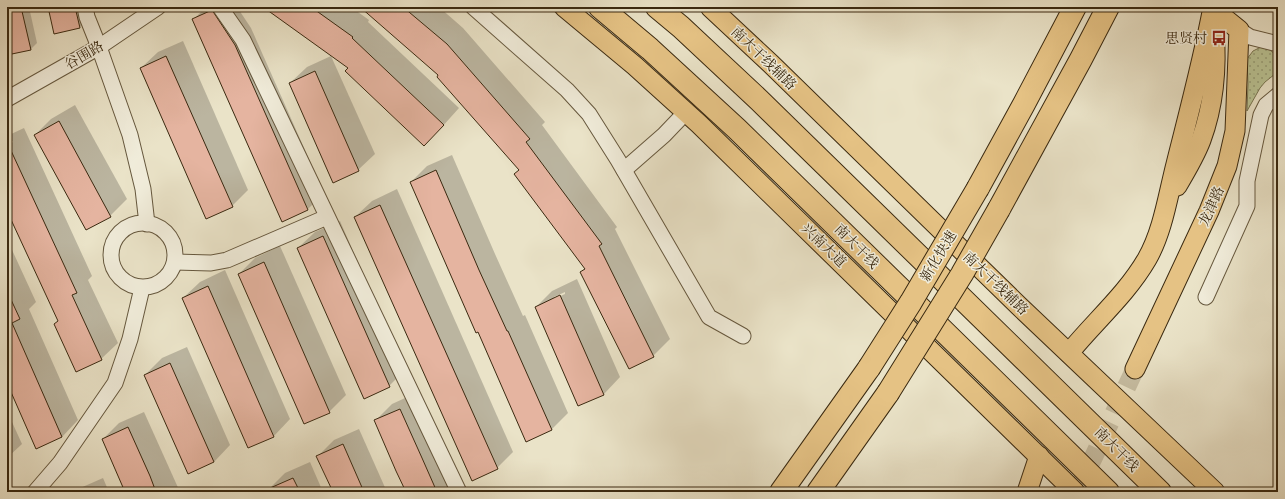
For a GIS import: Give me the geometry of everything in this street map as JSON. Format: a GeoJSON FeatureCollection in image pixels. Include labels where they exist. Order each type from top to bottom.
{"type":"FeatureCollection","features":[{"type":"Feature","properties":{"kind":"highway","name":"南大干线"},"geometry":{"type":"LineString","coordinates":[[600,7],[650,49],[737,129],[1108,492]]}},
{"type":"Feature","properties":{"kind":"highway","name":"南大干线"},"geometry":{"type":"LineString","coordinates":[[657,7],[681,26],[759,100],[1160,492]]}},
{"type":"Feature","properties":{"kind":"highway","name":"新化快速"},"geometry":{"type":"LineString","coordinates":[[781,492],[868,368],[911,302],[978,188],[1075,7]]}},
{"type":"Feature","properties":{"kind":"highway","name":"新化快速"},"geometry":{"type":"LineString","coordinates":[[818,492],[888,393],[962,274],[999,209],[1108,7]]}},
{"type":"Feature","properties":{"kind":"main road","name":"兴南大道"},"geometry":{"type":"LineString","coordinates":[[564,7],[635,66],[686,112],[825,246],[1075,492]]}},
{"type":"Feature","properties":{"kind":"main road","name":"南大干线辅路"},"geometry":{"type":"LineString","coordinates":[[710,7],[771,64],[918,209],[1215,492]]}},
{"type":"Feature","properties":{"kind":"main road"},"geometry":{"type":"LineString","coordinates":[[1069,353],[1113,304],[1139,272],[1154,244],[1165,210],[1202,139],[1215,76],[1216,55],[1213,8]]}},
{"type":"Feature","properties":{"kind":"main road"},"geometry":{"type":"LineString","coordinates":[[1213,8],[1239,30]]}},
{"type":"Feature","properties":{"kind":"main road","name":"龙津路"},"geometry":{"type":"LineString","coordinates":[[1135,369],[1210,211],[1227,166],[1235,131],[1239,30]]}},
{"type":"Feature","properties":{"kind":"main road"},"geometry":{"type":"LineString","coordinates":[[1027,492],[1039,456]]}},
{"type":"Feature","properties":{"kind":"street"},"geometry":{"type":"LineString","coordinates":[[85,7],[87,17],[130,135],[143,189],[147,224]]}},
{"type":"Feature","properties":{"kind":"street","name":"谷围路"},"geometry":{"type":"LineString","coordinates":[[7,99],[99,47],[158,7]]}},
{"type":"Feature","properties":{"kind":"street"},"geometry":{"type":"LineString","coordinates":[[220,7],[243,40],[458,490]]}},
{"type":"Feature","properties":{"kind":"street"},"geometry":{"type":"LineString","coordinates":[[473,7],[567,90],[589,114],[624,170],[709,317],[742,336]]}},
{"type":"Feature","properties":{"kind":"street"},"geometry":{"type":"LineString","coordinates":[[1239,30],[1250,38],[1278,44]]}},
{"type":"Feature","properties":{"kind":"street"},"geometry":{"type":"LineString","coordinates":[[1206,297],[1247,206],[1248,177],[1261,115],[1266,105],[1278,95]]}},
{"type":"Feature","properties":{"kind":"street"},"geometry":{"type":"LineString","coordinates":[[624,170],[664,135],[686,112]]}},
{"type":"Feature","properties":{"kind":"street"},"geometry":{"type":"LineString","coordinates":[[175,262],[211,263],[227,260],[327,217]]}},
{"type":"Feature","properties":{"kind":"street"},"geometry":{"type":"LineString","coordinates":[[136,224],[147,224],[158,227],[166,234],[172,243],[175,254],[175,262],[168,275],[161,282],[142,288],[132,286],[123,281],[116,273],[112,264],[111,254],[113,244],[118,235],[126,228],[136,224]]}},
{"type":"Feature","properties":{"kind":"street"},"geometry":{"type":"LineString","coordinates":[[35,492],[60,464],[116,383],[130,338],[142,288]]}},
{"type":"Feature","properties":{"kind":"green space"},"geometry":{"type":"Polygon","coordinates":[[[1261,47],[1270,50],[1277,56],[1278,69],[1275,74],[1260,88],[1247,111],[1247,59],[1253,51],[1261,47]]]}},
{"type":"Feature","properties":{"kind":"building"},"geometry":{"type":"Polygon","coordinates":[[[7,7],[21,7],[31,50],[7,55],[7,7]]]}},
{"type":"Feature","properties":{"kind":"building"},"geometry":{"type":"Polygon","coordinates":[[[48,7],[75,7],[80,28],[54,34],[48,7]]]}},
{"type":"Feature","properties":{"kind":"building"},"geometry":{"type":"Polygon","coordinates":[[[263,7],[311,7],[353,37],[352,38],[444,125],[424,146],[345,71],[348,68],[263,7]]]}},
{"type":"Feature","properties":{"kind":"building"},"geometry":{"type":"Polygon","coordinates":[[[360,7],[403,7],[447,44],[530,139],[526,142],[602,244],[599,246],[654,357],[629,369],[580,272],[585,269],[514,174],[519,170],[437,77],[438,75],[360,7]]]}},
{"type":"Feature","properties":{"kind":"building"},"geometry":{"type":"Polygon","coordinates":[[[212,10],[235,45],[308,210],[282,222],[192,19],[212,10]]]}},
{"type":"Feature","properties":{"kind":"building"},"geometry":{"type":"Polygon","coordinates":[[[166,56],[233,207],[206,219],[140,68],[166,56]]]}},
{"type":"Feature","properties":{"kind":"building"},"geometry":{"type":"Polygon","coordinates":[[[315,71],[359,171],[333,183],[289,83],[315,71]]]}},
{"type":"Feature","properties":{"kind":"building"},"geometry":{"type":"Polygon","coordinates":[[[59,121],[111,217],[86,230],[34,135],[59,121]]]}},
{"type":"Feature","properties":{"kind":"building"},"geometry":{"type":"Polygon","coordinates":[[[7,142],[77,293],[72,295],[102,360],[76,372],[54,324],[58,321],[7,211],[7,142]]]}},
{"type":"Feature","properties":{"kind":"building"},"geometry":{"type":"Polygon","coordinates":[[[436,170],[479,270],[552,430],[526,442],[478,332],[476,333],[410,182],[436,170]]]}},
{"type":"Feature","properties":{"kind":"building"},"geometry":{"type":"Polygon","coordinates":[[[380,205],[498,469],[472,481],[354,217],[380,205]]]}},
{"type":"Feature","properties":{"kind":"building"},"geometry":{"type":"Polygon","coordinates":[[[323,236],[390,387],[364,399],[297,248],[323,236]]]}},
{"type":"Feature","properties":{"kind":"building"},"geometry":{"type":"Polygon","coordinates":[[[264,262],[330,413],[304,424],[238,274],[264,262]]]}},
{"type":"Feature","properties":{"kind":"building"},"geometry":{"type":"Polygon","coordinates":[[[208,286],[274,437],[248,448],[182,298],[208,286]]]}},
{"type":"Feature","properties":{"kind":"building"},"geometry":{"type":"Polygon","coordinates":[[[7,291],[20,319],[12,323],[62,437],[36,449],[7,383],[7,291]]]}},
{"type":"Feature","properties":{"kind":"building"},"geometry":{"type":"Polygon","coordinates":[[[560,295],[604,395],[578,406],[535,307],[560,295]]]}},
{"type":"Feature","properties":{"kind":"building"},"geometry":{"type":"Polygon","coordinates":[[[170,363],[214,462],[188,474],[144,375],[170,363]]]}},
{"type":"Feature","properties":{"kind":"building"},"geometry":{"type":"Polygon","coordinates":[[[400,409],[437,492],[406,492],[396,471],[374,420],[400,409]]]}},
{"type":"Feature","properties":{"kind":"building"},"geometry":{"type":"Polygon","coordinates":[[[128,427],[156,492],[125,492],[102,439],[128,427]]]}},
{"type":"Feature","properties":{"kind":"building"},"geometry":{"type":"Polygon","coordinates":[[[343,444],[364,492],[333,492],[316,456],[343,444]]]}},
{"type":"Feature","properties":{"kind":"building"},"geometry":{"type":"Polygon","coordinates":[[[293,478],[300,492],[261,492],[293,478]]]}},
{"type":"Feature","properties":{"kind":"tunnel"},"geometry":{"type":"LineString","coordinates":[[1077,492],[1135,369]]}},
{"type":"Feature","properties":{"kind":"place","name":"思贤村"},"geometry":{"type":"Point","coordinates":[1219,38]}}]}
